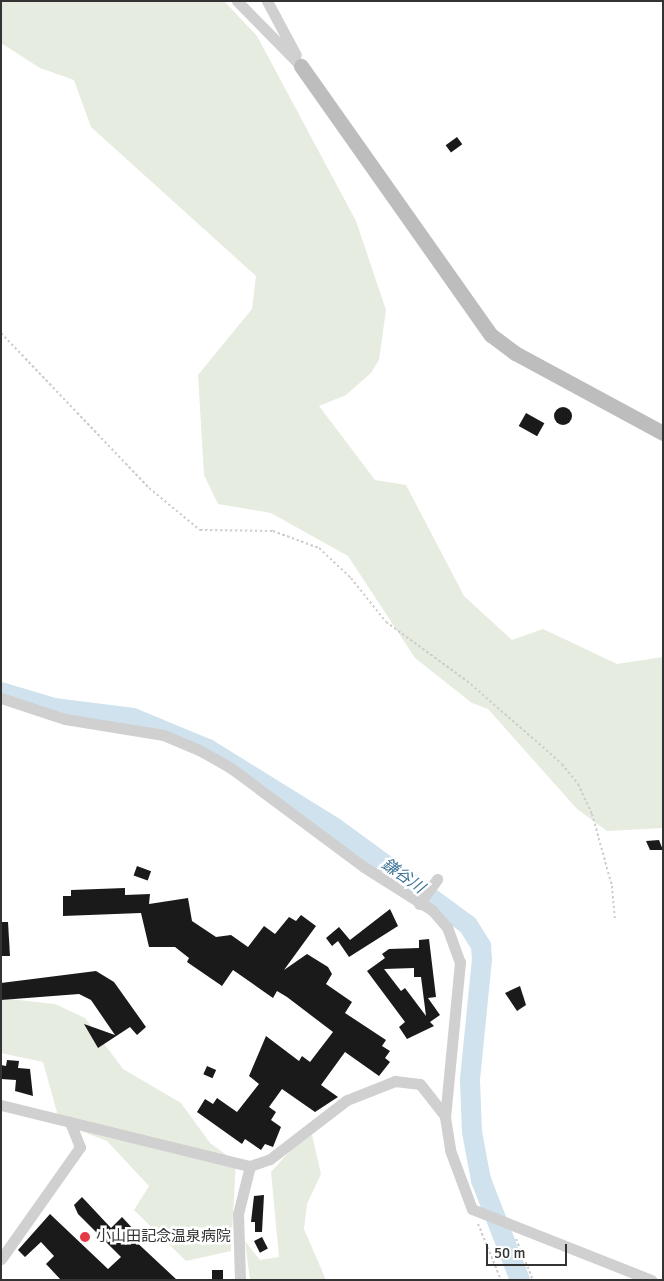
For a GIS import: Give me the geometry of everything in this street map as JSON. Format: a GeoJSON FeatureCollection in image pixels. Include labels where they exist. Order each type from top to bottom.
{"type":"FeatureCollection","features":[{"type":"Feature","properties":{"kind":"street"},"geometry":{"type":"LineString","coordinates":[[237,1],[301,66]]}},
{"type":"Feature","properties":{"kind":"street"},"geometry":{"type":"LineString","coordinates":[[267,1],[301,66],[491,335],[514,353],[663,433]]}},
{"type":"Feature","properties":{"kind":"street"},"geometry":{"type":"LineString","coordinates":[[1,698],[65,719],[164,735],[198,750],[231,768],[419,904],[447,927],[460,962],[445,1117],[450,1150],[472,1209],[651,1280]]}},
{"type":"Feature","properties":{"kind":"street"},"geometry":{"type":"LineString","coordinates":[[419,904],[437,879]]}},
{"type":"Feature","properties":{"kind":"street"},"geometry":{"type":"LineString","coordinates":[[1,1105],[250,1166],[270,1159],[347,1100],[395,1081],[420,1084],[445,1117]]}},
{"type":"Feature","properties":{"kind":"street"},"geometry":{"type":"LineString","coordinates":[[1,1259],[80,1147],[70,1122]]}},
{"type":"Feature","properties":{"kind":"street"},"geometry":{"type":"LineString","coordinates":[[240,1280],[238,1214],[250,1166]]}},
{"type":"Feature","properties":{"kind":"path"},"geometry":{"type":"LineString","coordinates":[[1,333],[149,488],[200,530],[274,531],[319,548],[351,578],[386,622],[474,687],[562,764],[578,784],[592,814],[612,886],[615,922]]}},
{"type":"Feature","properties":{"kind":"path"},"geometry":{"type":"LineString","coordinates":[[472,1209],[501,1280]]}},
{"type":"Feature","properties":{"kind":"path"},"geometry":{"type":"LineString","coordinates":[[511,1225],[533,1280]]}},
{"type":"Feature","properties":{"kind":"shaded area"},"geometry":{"type":"Polygon","coordinates":[[[1,1],[224,1],[257,36],[356,221],[386,310],[379,360],[371,373],[346,395],[319,406],[375,480],[406,485],[464,596],[512,640],[543,629],[617,664],[663,657],[663,828],[607,831],[577,809],[488,709],[472,703],[415,658],[348,556],[271,513],[218,504],[204,475],[198,375],[252,309],[256,276],[91,127],[74,80],[40,68],[1,43],[1,1]]]}},
{"type":"Feature","properties":{"kind":"shaded area"},"geometry":{"type":"Polygon","coordinates":[[[1,998],[55,1004],[85,1018],[123,1069],[181,1103],[210,1143],[236,1162],[231,1251],[186,1261],[134,1210],[149,1186],[107,1141],[60,1123],[43,1062],[1,1053],[1,998]]]}},
{"type":"Feature","properties":{"kind":"shaded area"},"geometry":{"type":"Polygon","coordinates":[[[312,1135],[321,1174],[307,1204],[304,1229],[326,1280],[250,1280],[245,1241],[260,1260],[279,1257],[271,1172],[297,1143],[312,1135]]]}},
{"type":"Feature","properties":{"kind":"building"},"geometry":{"type":"Polygon","coordinates":[[[457,137],[462,144],[451,153],[446,145],[457,137]]]}},
{"type":"Feature","properties":{"kind":"building"},"geometry":{"type":"Polygon","coordinates":[[[563,407],[569,410],[572,416],[569,422],[563,425],[557,422],[554,416],[557,410],[563,407]]]}},
{"type":"Feature","properties":{"kind":"building"},"geometry":{"type":"Polygon","coordinates":[[[526,413],[544,423],[537,436],[519,426],[526,413]]]}},
{"type":"Feature","properties":{"kind":"building"},"geometry":{"type":"Polygon","coordinates":[[[659,840],[663,850],[650,850],[646,841],[659,840]]]}},
{"type":"Feature","properties":{"kind":"building"},"geometry":{"type":"Polygon","coordinates":[[[137,866],[151,871],[148,881],[134,875],[137,866]]]}},
{"type":"Feature","properties":{"kind":"building"},"geometry":{"type":"Polygon","coordinates":[[[125,888],[125,895],[150,894],[149,904],[188,898],[192,921],[216,937],[231,935],[248,947],[264,926],[275,934],[289,917],[296,921],[301,915],[316,926],[284,970],[307,954],[328,967],[332,974],[326,984],[352,1002],[345,1013],[386,1040],[382,1046],[390,1051],[385,1058],[390,1062],[379,1076],[345,1052],[321,1085],[338,1097],[315,1112],[282,1089],[269,1107],[276,1112],[271,1120],[281,1127],[273,1147],[265,1144],[261,1150],[245,1139],[242,1144],[197,1112],[205,1099],[213,1104],[217,1098],[237,1112],[259,1084],[249,1076],[266,1036],[299,1061],[302,1056],[310,1062],[333,1032],[287,997],[277,991],[273,998],[233,970],[222,986],[187,962],[189,958],[175,947],[149,947],[141,913],[63,916],[63,896],[71,896],[71,890],[125,888]]]}},
{"type":"Feature","properties":{"kind":"building"},"geometry":{"type":"Polygon","coordinates":[[[390,909],[398,926],[349,957],[338,941],[332,946],[326,938],[339,927],[350,940],[390,909]]]}},
{"type":"Feature","properties":{"kind":"building"},"geometry":{"type":"Polygon","coordinates":[[[1,922],[8,922],[10,956],[1,956],[1,922]]]}},
{"type":"Feature","properties":{"kind":"building"},"geometry":{"type":"Polygon","coordinates":[[[429,939],[436,997],[428,998],[440,1015],[430,1022],[434,1026],[407,1039],[399,1027],[405,1022],[367,971],[385,958],[382,954],[389,949],[419,948],[419,940],[429,939]],[[414,968],[384,969],[401,991],[405,988],[426,1016],[421,977],[414,977],[414,968]]]}},
{"type":"Feature","properties":{"kind":"building"},"geometry":{"type":"Polygon","coordinates":[[[96,971],[114,982],[146,1027],[137,1035],[130,1027],[98,1048],[84,1024],[115,1035],[91,1000],[79,994],[1,1000],[1,983],[96,971]]]}},
{"type":"Feature","properties":{"kind":"building"},"geometry":{"type":"Polygon","coordinates":[[[520,986],[526,1005],[517,1011],[505,993],[520,986]]]}},
{"type":"Feature","properties":{"kind":"building"},"geometry":{"type":"Polygon","coordinates":[[[7,1060],[19,1061],[18,1068],[30,1069],[33,1096],[15,1091],[16,1080],[1,1079],[1,1065],[6,1066],[7,1060]]]}},
{"type":"Feature","properties":{"kind":"building"},"geometry":{"type":"Polygon","coordinates":[[[207,1066],[216,1070],[212,1078],[203,1074],[207,1066]]]}},
{"type":"Feature","properties":{"kind":"building"},"geometry":{"type":"Polygon","coordinates":[[[264,1195],[262,1232],[255,1232],[255,1222],[251,1222],[254,1196],[264,1195]]]}},
{"type":"Feature","properties":{"kind":"building"},"geometry":{"type":"Polygon","coordinates":[[[82,1197],[111,1228],[122,1217],[136,1232],[131,1237],[177,1280],[61,1280],[46,1264],[54,1256],[41,1242],[25,1257],[18,1250],[50,1214],[108,1269],[121,1257],[78,1214],[74,1205],[82,1197]]]}},
{"type":"Feature","properties":{"kind":"building"},"geometry":{"type":"Polygon","coordinates":[[[262,1237],[268,1249],[260,1253],[254,1241],[262,1237]]]}},
{"type":"Feature","properties":{"kind":"building"},"geometry":{"type":"Polygon","coordinates":[[[212,1270],[223,1270],[223,1280],[212,1280],[212,1270]]]}},
{"type":"Feature","properties":{"kind":"waterway","name":"鎌谷川"},"geometry":{"type":"LineString","coordinates":[[1,692],[54,708],[133,718],[208,749],[334,827],[468,925],[481,946],[482,959],[470,1080],[472,1132],[481,1180],[520,1280]]}},
{"type":"Feature","properties":{"kind":"place","name":"小山田記念温泉病院"},"geometry":{"type":"Point","coordinates":[85,1237]}}]}
